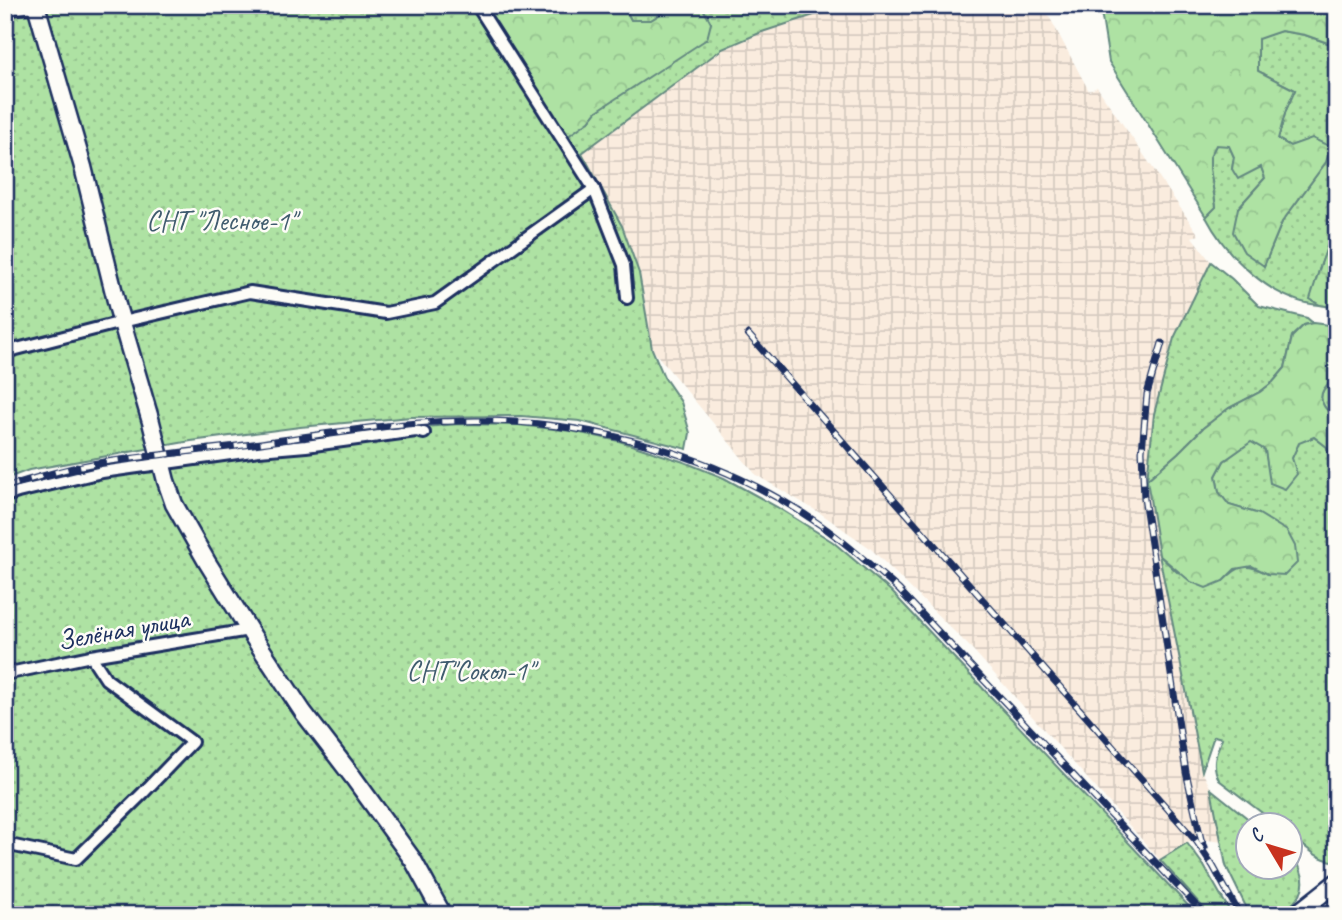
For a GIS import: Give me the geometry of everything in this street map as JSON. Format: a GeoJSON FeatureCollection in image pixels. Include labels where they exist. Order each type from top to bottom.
{"type":"FeatureCollection","features":[{"type":"Feature","properties":{"kind":"street"},"geometry":{"type":"LineString","coordinates":[[5,10],[37,5],[174,504],[206,562],[303,712],[413,860],[443,915]]}},
{"type":"Feature","properties":{"kind":"street"},"geometry":{"type":"LineString","coordinates":[[477,5],[594,189],[624,265],[627,298]]}},
{"type":"Feature","properties":{"kind":"street"},"geometry":{"type":"LineString","coordinates":[[5,352],[250,292],[386,313],[435,303],[594,189]]}},
{"type":"Feature","properties":{"kind":"street"},"geometry":{"type":"LineString","coordinates":[[5,496],[102,472],[259,450],[416,431],[424,433]]}},
{"type":"Feature","properties":{"kind":"street","name":"Зелёная улица"},"geometry":{"type":"LineString","coordinates":[[5,674],[91,656],[250,630]]}},
{"type":"Feature","properties":{"kind":"street"},"geometry":{"type":"LineString","coordinates":[[5,844],[76,859],[192,742],[106,679],[91,656]]}},
{"type":"Feature","properties":{"kind":"street"},"geometry":{"type":"LineString","coordinates":[[1295,915],[1337,882]]}},
{"type":"Feature","properties":{"kind":"shaded area"},"geometry":{"type":"Polygon","coordinates":[[[866,5],[1043,5],[1089,91],[1097,87],[1199,235],[1192,237],[1211,262],[1174,338],[1154,414],[1147,480],[1159,555],[1202,771],[1211,789],[1222,842],[1201,839],[1187,843],[1160,860],[973,650],[870,548],[820,513],[756,475],[652,349],[639,273],[622,226],[582,153],[722,49],[814,15],[866,5]]]}},
{"type":"Feature","properties":{"kind":"green space","name":"СНТ \"Лесное-1\""},"geometry":{"type":"Polygon","coordinates":[[[5,5],[476,5],[589,121],[597,111],[711,23],[701,5],[762,5],[767,12],[781,12],[813,5],[866,5],[814,15],[722,49],[582,153],[622,226],[639,273],[652,349],[664,377],[681,402],[690,433],[687,449],[580,421],[521,416],[411,417],[191,441],[29,470],[5,479],[5,5]]]}},
{"type":"Feature","properties":{"kind":"green space"},"geometry":{"type":"Polygon","coordinates":[[[476,5],[623,5],[631,20],[651,20],[675,5],[701,5],[711,23],[707,39],[597,111],[589,121],[564,139],[476,5]]]}},
{"type":"Feature","properties":{"kind":"green space"},"geometry":{"type":"Polygon","coordinates":[[[623,5],[675,5],[651,20],[631,20],[623,5]]]}},
{"type":"Feature","properties":{"kind":"green space"},"geometry":{"type":"Polygon","coordinates":[[[762,5],[813,5],[781,12],[766,12],[762,5]]]}},
{"type":"Feature","properties":{"kind":"green space"},"geometry":{"type":"Polygon","coordinates":[[[1100,5],[1337,5],[1337,33],[1328,43],[1281,31],[1258,39],[1258,71],[1295,90],[1278,139],[1290,146],[1312,138],[1331,147],[1326,162],[1282,222],[1264,266],[1244,252],[1233,232],[1238,208],[1265,178],[1261,167],[1238,179],[1232,169],[1234,157],[1229,146],[1216,145],[1210,157],[1210,169],[1216,207],[1206,217],[1109,62],[1100,5]]]}},
{"type":"Feature","properties":{"kind":"green space"},"geometry":{"type":"Polygon","coordinates":[[[1281,31],[1328,43],[1337,33],[1337,220],[1311,299],[1320,305],[1285,296],[1253,275],[1226,247],[1206,217],[1216,207],[1210,156],[1216,145],[1229,145],[1234,157],[1232,169],[1261,167],[1265,178],[1238,208],[1264,266],[1282,222],[1326,162],[1312,139],[1290,146],[1278,139],[1295,90],[1258,71],[1258,38],[1281,31]]]}},
{"type":"Feature","properties":{"kind":"green space"},"geometry":{"type":"Polygon","coordinates":[[[1337,220],[1337,308],[1320,305],[1310,299],[1337,220]]]}},
{"type":"Feature","properties":{"kind":"green space"},"geometry":{"type":"Polygon","coordinates":[[[1211,262],[1259,306],[1307,318],[1313,323],[1304,325],[1292,336],[1285,368],[1273,382],[1229,408],[1203,428],[1147,480],[1154,414],[1174,338],[1211,262]]]}},
{"type":"Feature","properties":{"kind":"green space"},"geometry":{"type":"Polygon","coordinates":[[[1313,323],[1337,326],[1337,377],[1326,386],[1321,397],[1325,408],[1337,419],[1337,528],[1333,524],[1335,491],[1327,447],[1314,437],[1299,443],[1292,458],[1297,474],[1285,489],[1270,483],[1265,450],[1251,442],[1224,461],[1216,476],[1219,492],[1229,505],[1259,514],[1287,531],[1295,546],[1297,563],[1285,575],[1268,574],[1252,566],[1235,569],[1223,581],[1206,588],[1191,582],[1159,555],[1147,480],[1203,428],[1229,408],[1273,382],[1285,368],[1292,337],[1304,325],[1313,323]]]}},
{"type":"Feature","properties":{"kind":"green space"},"geometry":{"type":"Polygon","coordinates":[[[1337,377],[1337,419],[1325,408],[1321,397],[1326,386],[1337,377]]]}},
{"type":"Feature","properties":{"kind":"green space","name":"СНТ\"Сокол-1\""},"geometry":{"type":"Polygon","coordinates":[[[459,424],[519,425],[571,431],[619,441],[724,478],[833,542],[891,591],[1197,915],[5,915],[5,492],[55,478],[132,464],[334,437],[459,424]]]}},
{"type":"Feature","properties":{"kind":"green space"},"geometry":{"type":"Polygon","coordinates":[[[1314,437],[1327,447],[1335,491],[1333,524],[1337,528],[1337,861],[1324,859],[1304,845],[1304,811],[1260,811],[1219,780],[1215,764],[1222,738],[1214,736],[1202,771],[1159,555],[1177,572],[1223,581],[1234,571],[1244,567],[1268,574],[1259,514],[1229,505],[1219,492],[1216,476],[1224,461],[1251,441],[1265,450],[1268,466],[1292,458],[1299,442],[1314,437]]]}},
{"type":"Feature","properties":{"kind":"green space"},"geometry":{"type":"Polygon","coordinates":[[[1211,789],[1238,811],[1234,811],[1234,881],[1303,881],[1302,890],[1296,901],[1281,915],[1250,915],[1226,866],[1211,789]]]}},
{"type":"Feature","properties":{"kind":"green space"},"geometry":{"type":"Polygon","coordinates":[[[1187,843],[1204,866],[1232,915],[1210,915],[1160,860],[1187,843]]]}},
{"type":"Feature","properties":{"kind":"railway"},"geometry":{"type":"LineString","coordinates":[[748,334],[1197,842],[1240,915]]}},
{"type":"Feature","properties":{"kind":"railway"},"geometry":{"type":"LineString","coordinates":[[1162,343],[1147,394],[1142,451],[1144,498],[1186,772],[1205,847]]}},
{"type":"Feature","properties":{"kind":"railway"},"geometry":{"type":"LineString","coordinates":[[5,487],[62,470],[139,457],[360,429],[461,421],[555,426],[650,445],[696,460],[740,479],[822,526],[899,590],[1205,915]]}}]}
